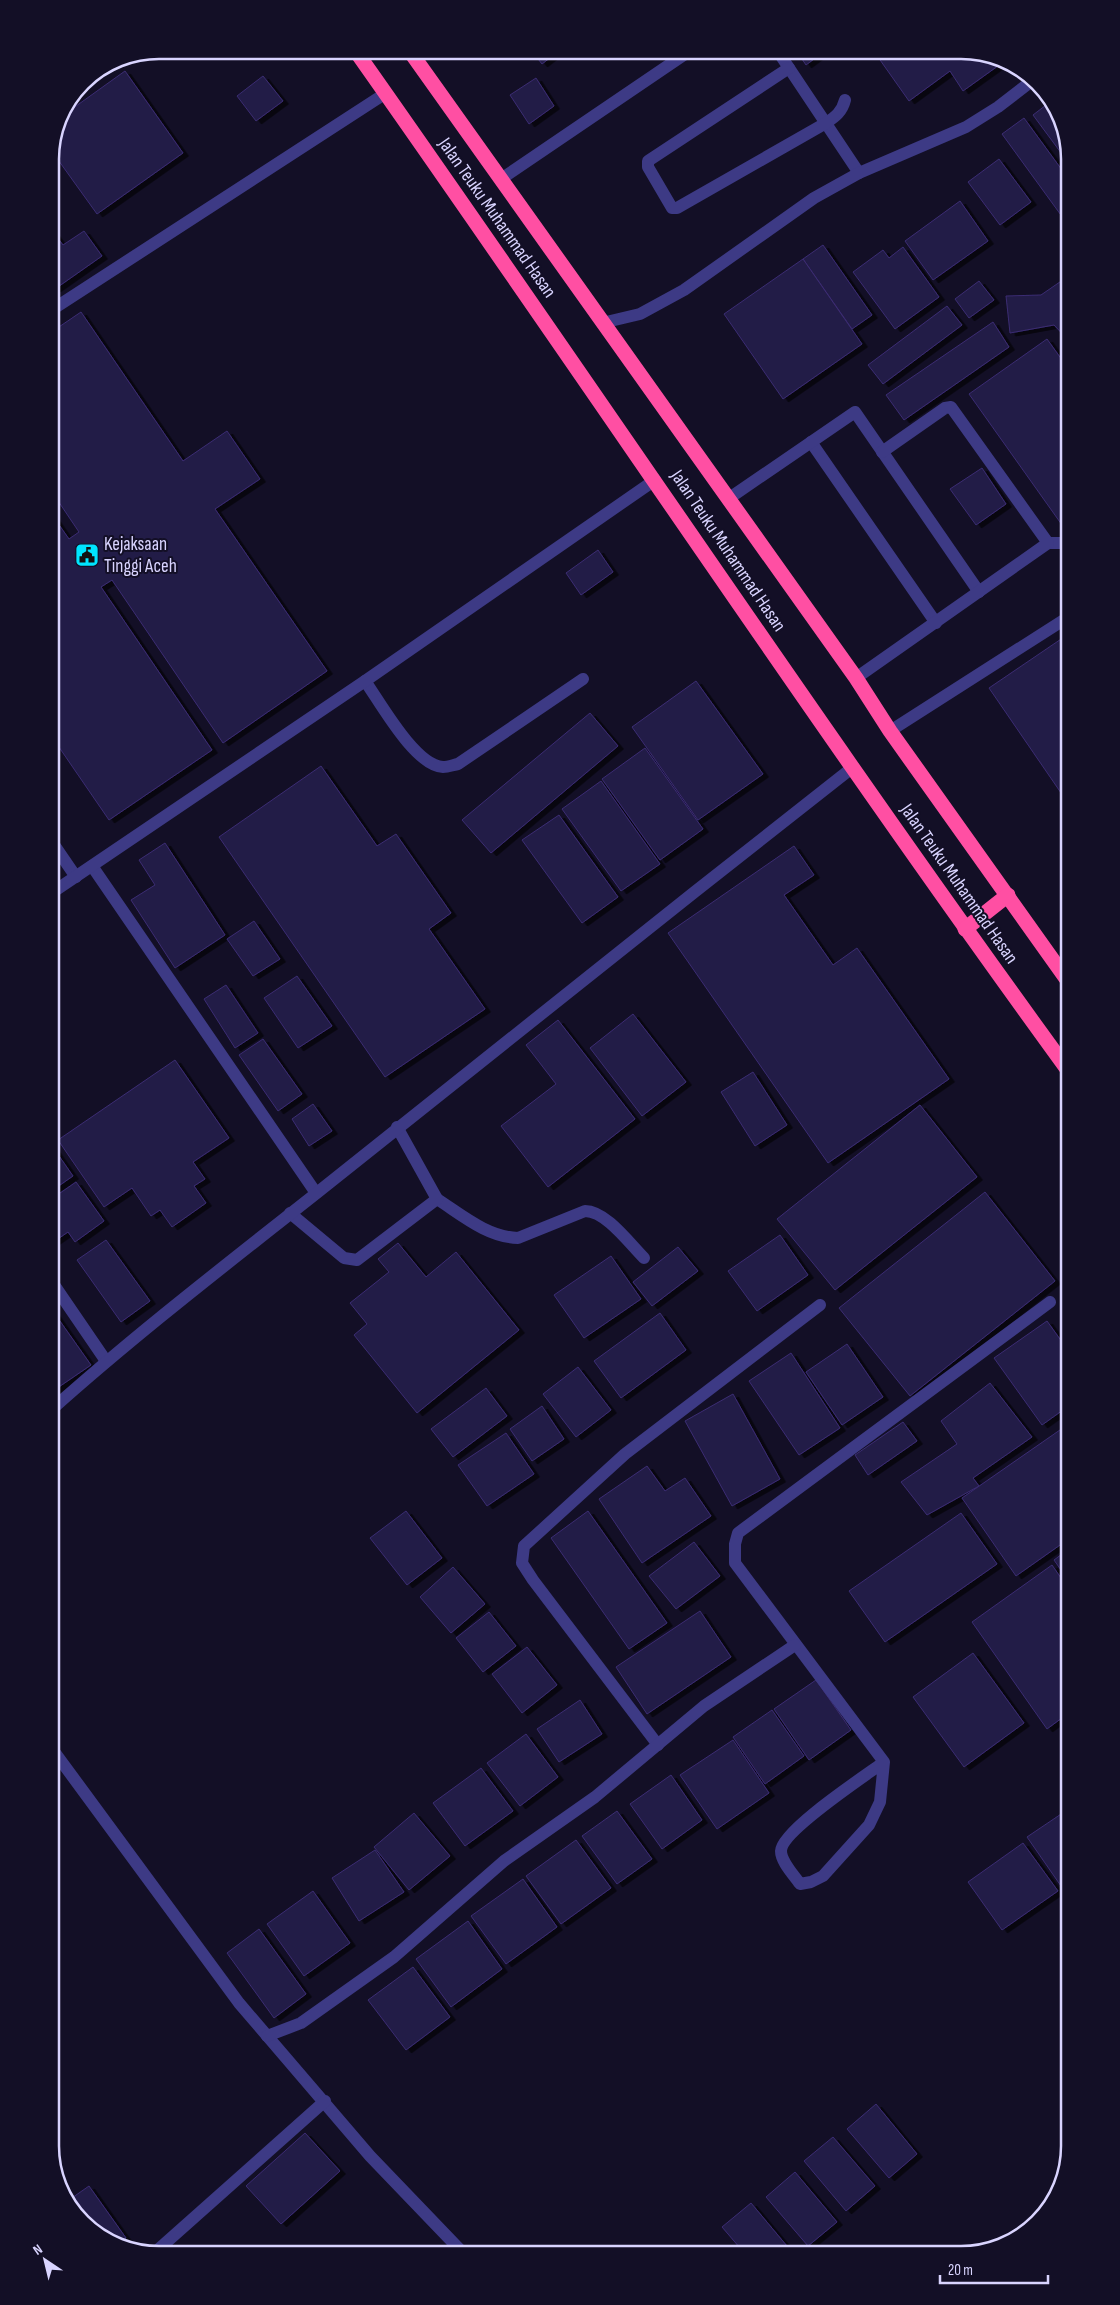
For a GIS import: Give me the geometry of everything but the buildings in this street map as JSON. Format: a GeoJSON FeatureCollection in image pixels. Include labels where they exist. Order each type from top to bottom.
{"type":"FeatureCollection","features":[{"type":"Feature","properties":{"kind":"highway","name":"Jalan Teuku Muhammad Hasan"},"geometry":{"type":"LineString","coordinates":[[361,59],[655,480],[852,768],[965,929],[1061,1061]]}},
{"type":"Feature","properties":{"kind":"highway","name":"Jalan Teuku Muhammad Hasan"},"geometry":{"type":"LineString","coordinates":[[415,59],[856,678],[890,731],[1061,971]]}},
{"type":"Feature","properties":{"kind":"highway"},"geometry":{"type":"LineString","coordinates":[[965,929],[1008,896]]}},
{"type":"Feature","properties":{"kind":"street"},"geometry":{"type":"LineString","coordinates":[[500,178],[678,59]]}},
{"type":"Feature","properties":{"kind":"street"},"geometry":{"type":"LineString","coordinates":[[783,59],[859,173]]}},
{"type":"Feature","properties":{"kind":"street"},"geometry":{"type":"LineString","coordinates":[[789,68],[648,161],[648,167],[674,209],[826,123],[838,115],[843,108],[845,100]]}},
{"type":"Feature","properties":{"kind":"street"},"geometry":{"type":"LineString","coordinates":[[602,323],[640,314],[684,290],[790,212],[859,173],[966,127],[998,107],[1027,84]]}},
{"type":"Feature","properties":{"kind":"street"},"geometry":{"type":"LineString","coordinates":[[59,306],[386,93]]}},
{"type":"Feature","properties":{"kind":"street"},"geometry":{"type":"LineString","coordinates":[[882,452],[946,408],[951,407],[1048,543]]}},
{"type":"Feature","properties":{"kind":"street"},"geometry":{"type":"LineString","coordinates":[[728,500],[855,412],[979,592]]}},
{"type":"Feature","properties":{"kind":"street"},"geometry":{"type":"LineString","coordinates":[[811,442],[936,623]]}},
{"type":"Feature","properties":{"kind":"street"},"geometry":{"type":"LineString","coordinates":[[59,888],[365,681],[655,480]]}},
{"type":"Feature","properties":{"kind":"street"},"geometry":{"type":"LineString","coordinates":[[856,678],[1048,543],[1061,543]]}},
{"type":"Feature","properties":{"kind":"street"},"geometry":{"type":"LineString","coordinates":[[890,731],[1061,622]]}},
{"type":"Feature","properties":{"kind":"street"},"geometry":{"type":"LineString","coordinates":[[365,681],[411,746],[424,760],[442,767],[458,764],[583,679]]}},
{"type":"Feature","properties":{"kind":"street"},"geometry":{"type":"LineString","coordinates":[[59,1403],[106,1361],[397,1127],[852,768]]}},
{"type":"Feature","properties":{"kind":"street"},"geometry":{"type":"LineString","coordinates":[[59,852],[76,877]]}},
{"type":"Feature","properties":{"kind":"street"},"geometry":{"type":"LineString","coordinates":[[92,866],[316,1193]]}},
{"type":"Feature","properties":{"kind":"street"},"geometry":{"type":"LineString","coordinates":[[397,1127],[437,1199],[492,1234],[518,1238],[585,1212],[592,1212],[604,1218],[644,1258]]}},
{"type":"Feature","properties":{"kind":"street"},"geometry":{"type":"LineString","coordinates":[[290,1213],[344,1258],[357,1260],[437,1199]]}},
{"type":"Feature","properties":{"kind":"street"},"geometry":{"type":"LineString","coordinates":[[59,1292],[106,1361]]}},
{"type":"Feature","properties":{"kind":"street"},"geometry":{"type":"LineString","coordinates":[[884,1762],[804,1820],[782,1844],[781,1853],[800,1884],[811,1882],[822,1876],[869,1826],[880,1802],[884,1762],[735,1563],[735,1544],[738,1533],[1050,1302]]}},
{"type":"Feature","properties":{"kind":"street"},"geometry":{"type":"LineString","coordinates":[[658,1745],[533,1580],[522,1563],[524,1546],[625,1454],[820,1305]]}},
{"type":"Feature","properties":{"kind":"street"},"geometry":{"type":"LineString","coordinates":[[267,2036],[301,2023],[394,1957],[504,1861],[595,1797],[704,1706],[795,1645]]}},
{"type":"Feature","properties":{"kind":"street"},"geometry":{"type":"LineString","coordinates":[[59,1758],[239,2003],[325,2101],[370,2156],[456,2246]]}},
{"type":"Feature","properties":{"kind":"street"},"geometry":{"type":"LineString","coordinates":[[162,2246],[325,2101]]}},
{"type":"Feature","properties":{"kind":"place","name":"Kejaksaan Tinggi Aceh"},"geometry":{"type":"Point","coordinates":[87,555]}}]}
